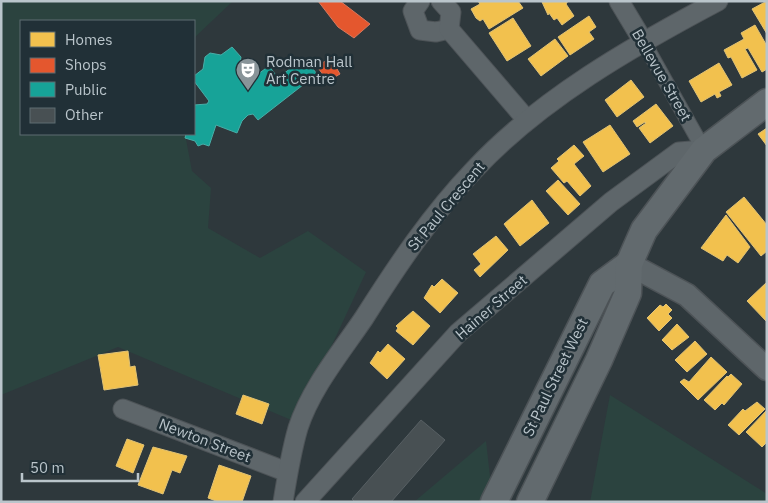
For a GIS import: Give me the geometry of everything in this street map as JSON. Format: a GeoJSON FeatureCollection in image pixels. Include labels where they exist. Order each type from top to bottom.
{"type":"FeatureCollection","features":[{"type":"Feature","properties":{"kind":"main road","name":"St Paul Street West"},"geometry":{"type":"LineString","coordinates":[[530,502],[599,360],[628,293],[629,264],[644,230],[704,150],[767,102]]}},
{"type":"Feature","properties":{"kind":"main road","name":"St Paul Street West"},"geometry":{"type":"LineString","coordinates":[[494,502],[567,351],[602,284],[629,264]]}},
{"type":"Feature","properties":{"kind":"street"},"geometry":{"type":"LineString","coordinates":[[420,1],[413,10],[420,30],[436,32],[448,29]]}},
{"type":"Feature","properties":{"kind":"street"},"geometry":{"type":"LineString","coordinates":[[441,1],[451,12],[448,29]]}},
{"type":"Feature","properties":{"kind":"street","name":"Bellevue Street"},"geometry":{"type":"LineString","coordinates":[[619,1],[704,150]]}},
{"type":"Feature","properties":{"kind":"street","name":"St Paul Crescent"},"geometry":{"type":"LineString","coordinates":[[283,502],[287,472],[299,426],[317,389],[410,246],[474,170],[527,120],[642,41],[718,1]]}},
{"type":"Feature","properties":{"kind":"street"},"geometry":{"type":"LineString","coordinates":[[448,29],[527,120]]}},
{"type":"Feature","properties":{"kind":"street","name":"Hainer Street"},"geometry":{"type":"LineString","coordinates":[[305,502],[458,333],[611,202],[679,152],[704,150]]}},
{"type":"Feature","properties":{"kind":"street"},"geometry":{"type":"LineString","coordinates":[[629,264],[688,295],[767,369]]}},
{"type":"Feature","properties":{"kind":"street","name":"Newton Street"},"geometry":{"type":"LineString","coordinates":[[123,409],[287,472]]}},
{"type":"Feature","properties":{"kind":"green space"},"geometry":{"type":"Polygon","coordinates":[[[1,1],[233,1],[195,37],[195,20],[20,20],[20,135],[185,135],[192,171],[211,188],[208,228],[260,258],[308,231],[366,272],[296,422],[118,347],[1,395],[1,1]]]}},
{"type":"Feature","properties":{"kind":"green space"},"geometry":{"type":"Polygon","coordinates":[[[610,395],[767,494],[767,502],[590,502],[610,395]]]}},
{"type":"Feature","properties":{"kind":"green space"},"geometry":{"type":"Polygon","coordinates":[[[486,441],[492,494],[484,502],[414,502],[486,441]]]}},
{"type":"Feature","properties":{"kind":"building: Homes"},"geometry":{"type":"Polygon","coordinates":[[[478,1],[518,1],[523,8],[489,29],[483,19],[480,21],[476,18],[471,9],[480,4],[478,1]]]}},
{"type":"Feature","properties":{"kind":"building: Homes"},"geometry":{"type":"Polygon","coordinates":[[[568,1],[566,4],[574,16],[562,25],[557,18],[554,20],[549,13],[548,15],[542,2],[568,1]]]}},
{"type":"Feature","properties":{"kind":"building: Homes"},"geometry":{"type":"Polygon","coordinates":[[[767,1],[767,34],[752,9],[767,1]]]}},
{"type":"Feature","properties":{"kind":"building: Homes"},"geometry":{"type":"Polygon","coordinates":[[[589,16],[596,27],[589,32],[594,39],[570,55],[558,37],[589,16]]]}},
{"type":"Feature","properties":{"kind":"building: Homes"},"geometry":{"type":"Polygon","coordinates":[[[513,18],[531,46],[507,61],[489,33],[513,18]]]}},
{"type":"Feature","properties":{"kind":"building: Homes"},"geometry":{"type":"Polygon","coordinates":[[[755,25],[767,46],[767,69],[762,72],[748,48],[745,49],[757,70],[742,78],[731,57],[728,58],[724,50],[744,39],[741,33],[755,25]]]}},
{"type":"Feature","properties":{"kind":"building: Homes"},"geometry":{"type":"Polygon","coordinates":[[[555,39],[568,56],[541,76],[528,59],[555,39]]]}},
{"type":"Feature","properties":{"kind":"building: Homes"},"geometry":{"type":"Polygon","coordinates":[[[719,63],[732,85],[719,92],[721,96],[717,98],[715,94],[701,102],[689,81],[719,63]]]}},
{"type":"Feature","properties":{"kind":"building: Homes"},"geometry":{"type":"Polygon","coordinates":[[[631,80],[644,97],[617,117],[605,100],[631,80]]]}},
{"type":"Feature","properties":{"kind":"building: Homes"},"geometry":{"type":"Polygon","coordinates":[[[656,104],[673,126],[650,143],[639,128],[646,123],[637,127],[633,121],[656,104]]]}},
{"type":"Feature","properties":{"kind":"building: Homes"},"geometry":{"type":"Polygon","coordinates":[[[610,125],[630,154],[603,172],[583,142],[610,125]]]}},
{"type":"Feature","properties":{"kind":"building: Homes"},"geometry":{"type":"Polygon","coordinates":[[[767,128],[767,146],[758,134],[767,128]]]}},
{"type":"Feature","properties":{"kind":"building: Homes"},"geometry":{"type":"Polygon","coordinates":[[[574,145],[584,156],[574,164],[591,186],[580,196],[567,181],[564,183],[551,168],[559,161],[557,159],[574,145]]]}},
{"type":"Feature","properties":{"kind":"building: Homes"},"geometry":{"type":"Polygon","coordinates":[[[558,180],[580,204],[568,215],[546,191],[558,180]]]}},
{"type":"Feature","properties":{"kind":"building: Homes"},"geometry":{"type":"Polygon","coordinates":[[[744,197],[767,225],[767,251],[761,256],[726,212],[744,197]]]}},
{"type":"Feature","properties":{"kind":"building: Homes"},"geometry":{"type":"Polygon","coordinates":[[[532,200],[549,223],[520,246],[504,224],[532,200]]]}},
{"type":"Feature","properties":{"kind":"building: Homes"},"geometry":{"type":"Polygon","coordinates":[[[726,215],[750,247],[738,263],[727,255],[723,261],[701,248],[726,215]]]}},
{"type":"Feature","properties":{"kind":"building: Homes"},"geometry":{"type":"Polygon","coordinates":[[[496,236],[508,250],[480,277],[474,270],[481,264],[473,254],[496,236]]]}},
{"type":"Feature","properties":{"kind":"building: Homes"},"geometry":{"type":"Polygon","coordinates":[[[442,279],[458,293],[440,313],[424,298],[432,285],[434,287],[442,279]]]}},
{"type":"Feature","properties":{"kind":"building: Homes"},"geometry":{"type":"Polygon","coordinates":[[[767,282],[767,322],[747,301],[767,282]]]}},
{"type":"Feature","properties":{"kind":"building: Homes"},"geometry":{"type":"Polygon","coordinates":[[[666,304],[672,310],[668,314],[672,318],[659,331],[647,318],[660,305],[663,307],[666,304]]]}},
{"type":"Feature","properties":{"kind":"building: Homes"},"geometry":{"type":"Polygon","coordinates":[[[413,311],[430,326],[413,345],[396,331],[398,328],[396,326],[413,311]]]}},
{"type":"Feature","properties":{"kind":"building: Homes"},"geometry":{"type":"Polygon","coordinates":[[[677,324],[689,337],[672,350],[662,340],[677,324]]]}},
{"type":"Feature","properties":{"kind":"building: Homes"},"geometry":{"type":"Polygon","coordinates":[[[695,341],[707,354],[687,372],[675,360],[695,341]]]}},
{"type":"Feature","properties":{"kind":"building: Homes"},"geometry":{"type":"Polygon","coordinates":[[[388,344],[405,359],[387,379],[370,363],[378,351],[380,353],[388,344]]]}},
{"type":"Feature","properties":{"kind":"building: Homes"},"geometry":{"type":"Polygon","coordinates":[[[128,351],[130,367],[135,366],[138,385],[104,390],[98,355],[128,351]]]}},
{"type":"Feature","properties":{"kind":"building: Homes"},"geometry":{"type":"Polygon","coordinates":[[[711,357],[727,372],[698,400],[680,382],[684,379],[689,382],[711,357]]]}},
{"type":"Feature","properties":{"kind":"building: Homes"},"geometry":{"type":"Polygon","coordinates":[[[731,374],[742,384],[724,405],[722,403],[715,410],[704,400],[731,374]]]}},
{"type":"Feature","properties":{"kind":"building: Homes"},"geometry":{"type":"Polygon","coordinates":[[[243,395],[269,404],[262,424],[236,414],[243,395]]]}},
{"type":"Feature","properties":{"kind":"building: Homes"},"geometry":{"type":"Polygon","coordinates":[[[757,402],[765,409],[739,435],[728,425],[743,409],[745,411],[757,402]]]}},
{"type":"Feature","properties":{"kind":"building: Homes"},"geometry":{"type":"Polygon","coordinates":[[[767,410],[767,442],[762,447],[746,432],[767,410]]]}},
{"type":"Feature","properties":{"kind":"building: Homes"},"geometry":{"type":"Polygon","coordinates":[[[127,439],[144,445],[133,473],[116,466],[127,439]]]}},
{"type":"Feature","properties":{"kind":"building: Homes"},"geometry":{"type":"Polygon","coordinates":[[[153,447],[187,456],[180,473],[172,470],[163,494],[138,485],[153,447]]]}},
{"type":"Feature","properties":{"kind":"building: Homes"},"geometry":{"type":"Polygon","coordinates":[[[219,465],[251,476],[242,502],[219,502],[208,498],[219,465]]]}},
{"type":"Feature","properties":{"kind":"building: Shops"},"geometry":{"type":"Polygon","coordinates":[[[318,1],[340,1],[370,24],[354,38],[338,27],[318,1]]]}},
{"type":"Feature","properties":{"kind":"building: Shops"},"geometry":{"type":"Polygon","coordinates":[[[334,56],[341,67],[337,69],[340,74],[333,78],[331,75],[325,78],[317,66],[334,56]]]}},
{"type":"Feature","properties":{"kind":"building: Public","name":"Rodman Hall Art Centre"},"geometry":{"type":"Polygon","coordinates":[[[232,47],[241,57],[239,70],[245,79],[250,80],[269,66],[278,78],[304,58],[317,74],[258,120],[253,114],[248,115],[242,121],[237,133],[216,125],[209,146],[203,144],[198,146],[195,141],[185,138],[186,135],[195,135],[195,105],[207,104],[209,101],[195,82],[195,75],[203,69],[205,57],[210,53],[221,55],[232,47]]]}},
{"type":"Feature","properties":{"kind":"building: Other"},"geometry":{"type":"Polygon","coordinates":[[[421,420],[445,440],[391,502],[355,502],[352,499],[421,420]]]}},
{"type":"Feature","properties":{"kind":"place","name":"Rodman Hall Art Centre"},"geometry":{"type":"Point","coordinates":[248,91]}}]}
